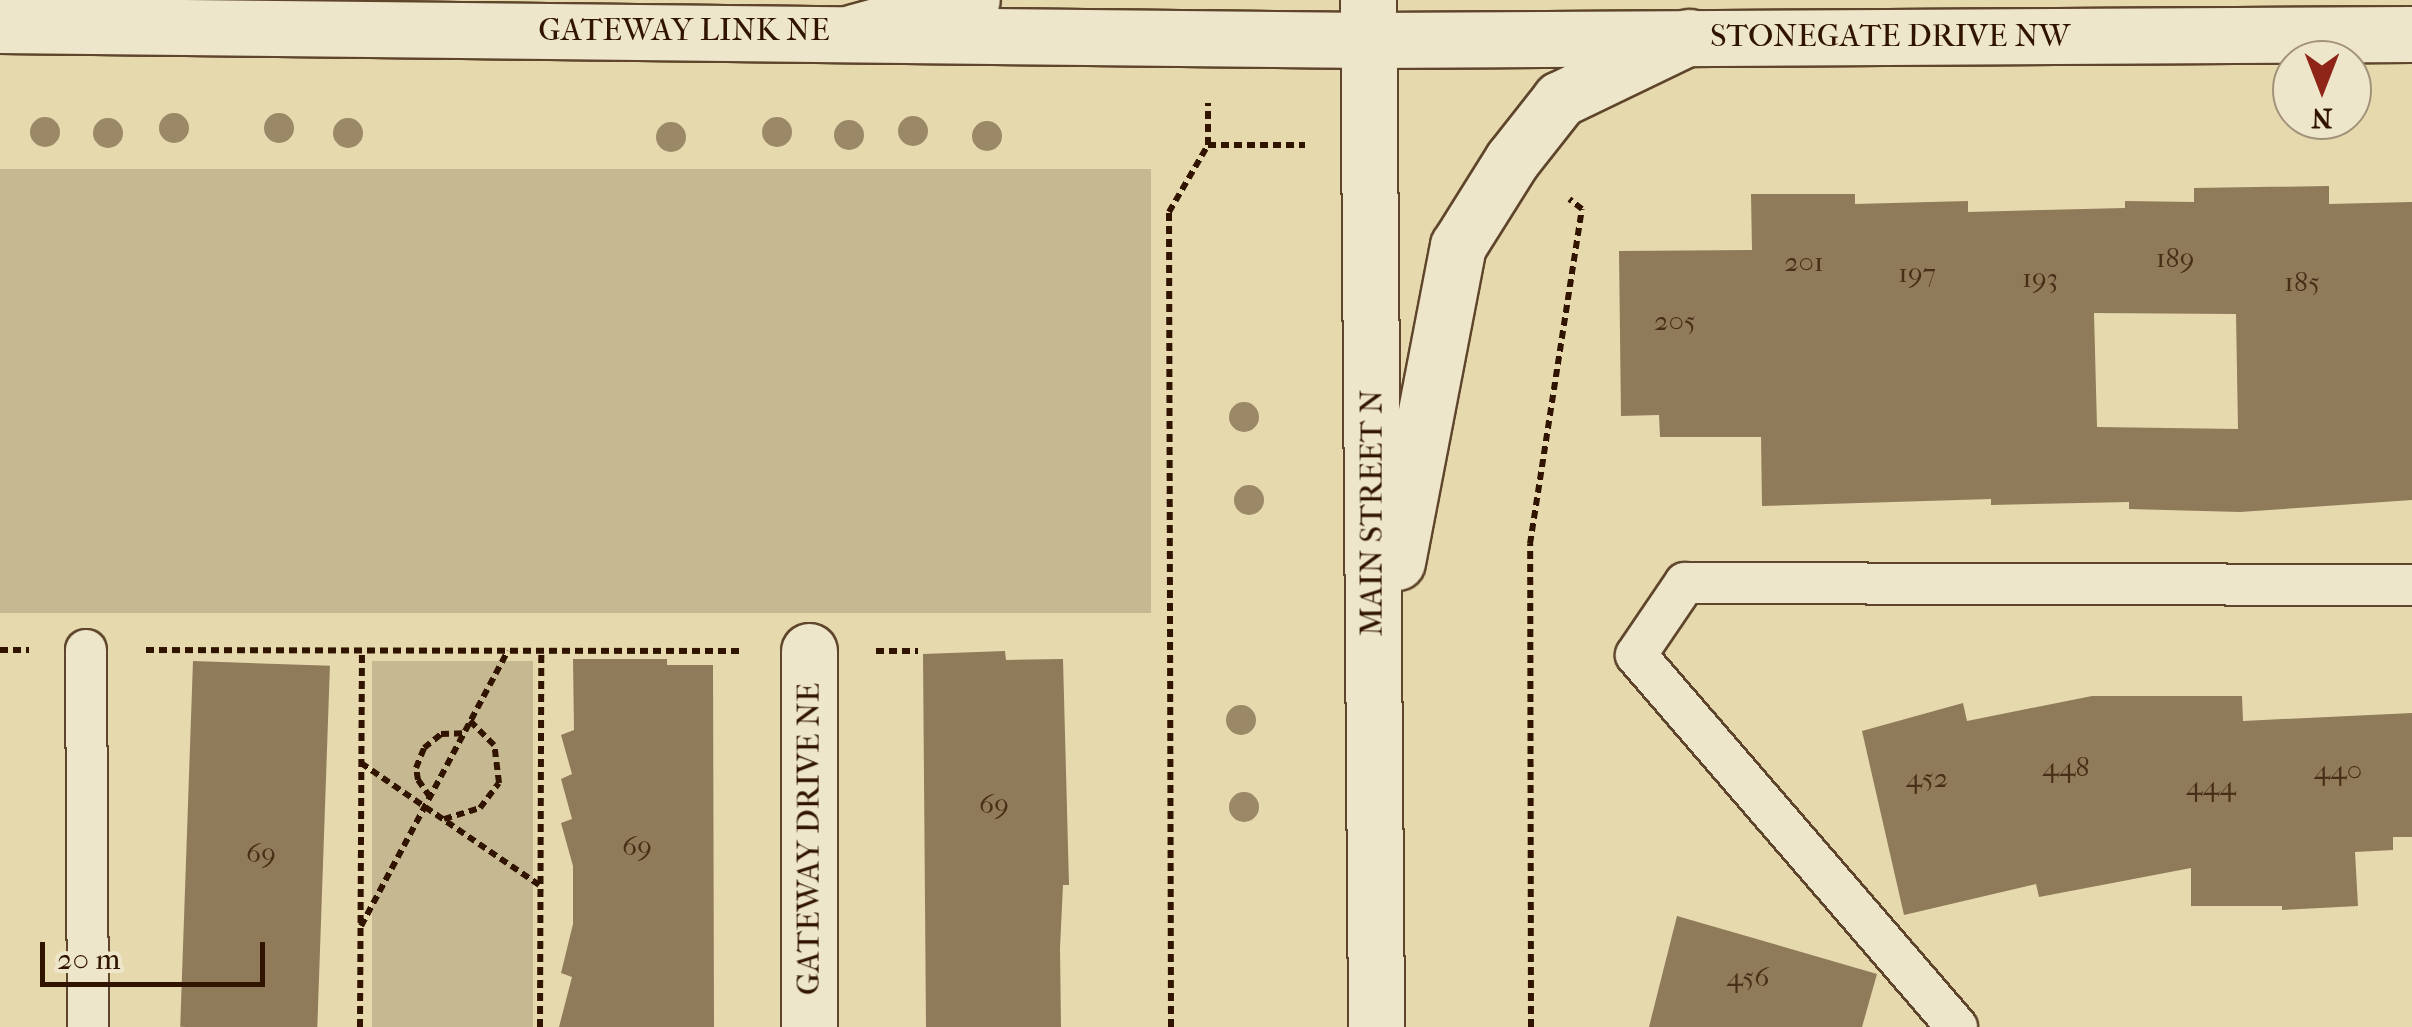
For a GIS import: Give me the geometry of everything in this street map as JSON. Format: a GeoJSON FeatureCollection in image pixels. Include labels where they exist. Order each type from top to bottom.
{"type":"FeatureCollection","features":[{"type":"Feature","properties":{"kind":"street"},"geometry":{"type":"LineString","coordinates":[[854,32],[972,0]]}},
{"type":"Feature","properties":{"kind":"street","name":"GATEWAY LINK NE"},"geometry":{"type":"LineString","coordinates":[[0,25],[854,32],[1368,20]]}},
{"type":"Feature","properties":{"kind":"street","name":"STONEGATE DRIVE NW"},"geometry":{"type":"LineString","coordinates":[[1368,20],[1689,36],[2412,34]]}},
{"type":"Feature","properties":{"kind":"street","name":"MAIN STREET N"},"geometry":{"type":"LineString","coordinates":[[1368,20],[1376,1027]]}},
{"type":"Feature","properties":{"kind":"street"},"geometry":{"type":"LineString","coordinates":[[1373,682],[1458,246],[1512,160],[1560,100],[1689,36]]}},
{"type":"Feature","properties":{"kind":"street","name":"GATEWAY DRIVE NE"},"geometry":{"type":"LineString","coordinates":[[808,651],[808,1027]]}},
{"type":"Feature","properties":{"kind":"lane"},"geometry":{"type":"LineString","coordinates":[[1957,1027],[1636,655],[1685,583],[2412,584]]}},
{"type":"Feature","properties":{"kind":"lane"},"geometry":{"type":"LineString","coordinates":[[86,650],[88,1027]]}},
{"type":"Feature","properties":{"kind":"path"},"geometry":{"type":"LineString","coordinates":[[1170,1027],[1169,212],[1208,145]]}},
{"type":"Feature","properties":{"kind":"path"},"geometry":{"type":"LineString","coordinates":[[1531,1027],[1530,544],[1582,209]]}},
{"type":"Feature","properties":{"kind":"path"},"geometry":{"type":"LineString","coordinates":[[0,650],[918,651]]}},
{"type":"Feature","properties":{"kind":"path"},"geometry":{"type":"LineString","coordinates":[[360,1027],[362,651]]}},
{"type":"Feature","properties":{"kind":"path"},"geometry":{"type":"LineString","coordinates":[[360,928],[508,651]]}},
{"type":"Feature","properties":{"kind":"path"},"geometry":{"type":"LineString","coordinates":[[540,1027],[541,651]]}},
{"type":"Feature","properties":{"kind":"path"},"geometry":{"type":"LineString","coordinates":[[443,819],[480,808],[499,783],[494,745],[470,721]]}},
{"type":"Feature","properties":{"kind":"path"},"geometry":{"type":"LineString","coordinates":[[430,797],[418,780],[416,768],[424,748],[441,734],[464,733]]}},
{"type":"Feature","properties":{"kind":"path"},"geometry":{"type":"LineString","coordinates":[[361,763],[540,886]]}},
{"type":"Feature","properties":{"kind":"shaded area"},"geometry":{"type":"Polygon","coordinates":[[[0,169],[1151,169],[1151,613],[0,613],[0,169]]]}},
{"type":"Feature","properties":{"kind":"shaded area"},"geometry":{"type":"Polygon","coordinates":[[[372,661],[533,661],[533,1027],[372,1027],[372,661]]]}},
{"type":"Feature","properties":{"kind":"building"},"geometry":{"type":"Polygon","coordinates":[[[2329,186],[2329,204],[2412,202],[2412,500],[2240,512],[2129,509],[2129,502],[1991,505],[1991,499],[1762,506],[1761,437],[1660,437],[1659,415],[1621,416],[1619,251],[1752,250],[1751,194],[1855,194],[1855,204],[1968,201],[1968,212],[2125,208],[2125,201],[2194,202],[2194,188],[2329,186]],[[2094,313],[2097,427],[2238,429],[2236,314],[2094,313]]]}},
{"type":"Feature","properties":{"kind":"building"},"geometry":{"type":"Polygon","coordinates":[[[1005,651],[1006,660],[1063,659],[1069,885],[1063,885],[1061,1027],[926,1027],[923,654],[1005,651]]]}},
{"type":"Feature","properties":{"kind":"building"},"geometry":{"type":"Polygon","coordinates":[[[573,659],[667,659],[667,665],[713,665],[714,1027],[559,1027],[572,977],[561,973],[573,924],[573,866],[561,823],[572,819],[561,779],[572,774],[561,735],[574,730],[573,659]]]}},
{"type":"Feature","properties":{"kind":"building"},"geometry":{"type":"Polygon","coordinates":[[[193,661],[330,666],[317,1027],[180,1027],[193,661]]]}},
{"type":"Feature","properties":{"kind":"building"},"geometry":{"type":"Polygon","coordinates":[[[2092,696],[2242,696],[2243,721],[2412,713],[2412,837],[2393,837],[2393,850],[2355,852],[2358,906],[2282,910],[2282,906],[2191,906],[2191,868],[2039,897],[2036,884],[1904,915],[1862,731],[1963,703],[1967,721],[2092,696]]]}},
{"type":"Feature","properties":{"kind":"building"},"geometry":{"type":"Polygon","coordinates":[[[1677,916],[1877,974],[1862,1027],[1649,1027],[1677,916]]]}}]}
